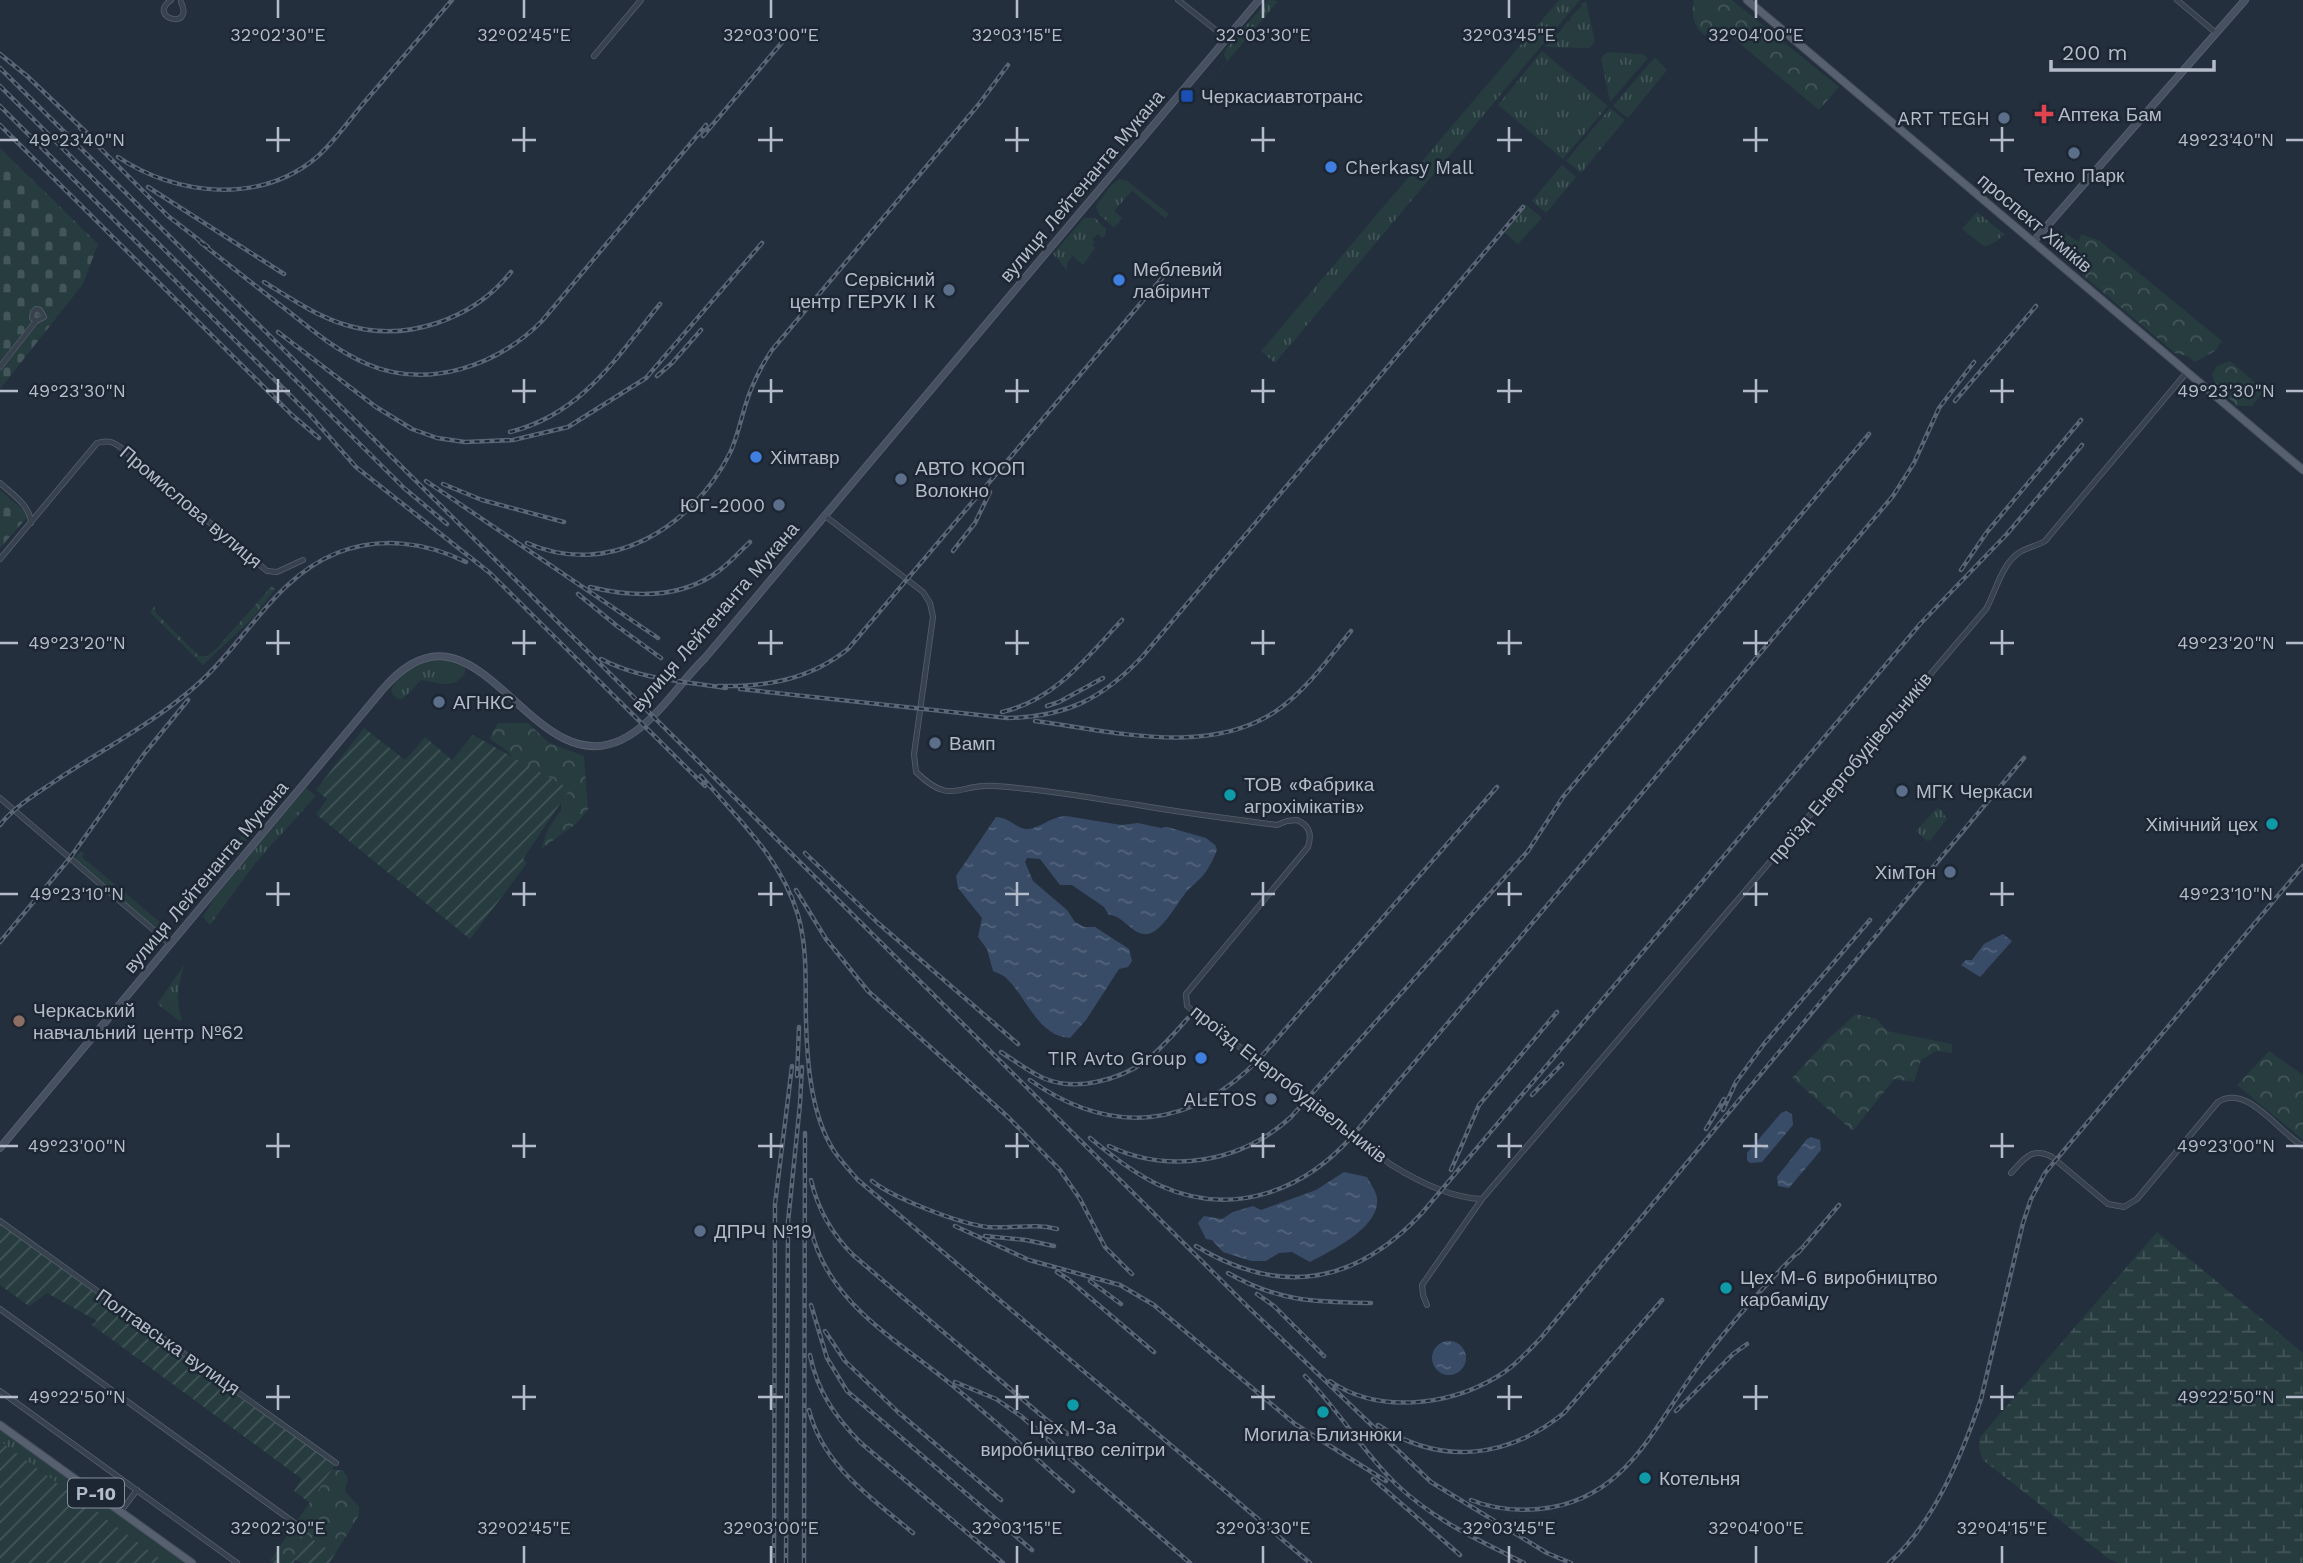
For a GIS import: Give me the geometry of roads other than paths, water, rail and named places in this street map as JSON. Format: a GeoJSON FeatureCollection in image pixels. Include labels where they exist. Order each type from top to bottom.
{"type":"FeatureCollection","features":[{"type":"Feature","properties":{"kind":"main road","name":"вулиця Лейтенанта Мукана"},"geometry":{"type":"LineString","coordinates":[[0,1148],[404,667],[426,658],[453,658],[480,672],[551,731],[572,743],[592,748],[616,743],[631,734],[705,658],[1259,0]]}},
{"type":"Feature","properties":{"kind":"main road","name":"проспект Хіміків"},"geometry":{"type":"LineString","coordinates":[[1747,0],[2303,470]]}},
{"type":"Feature","properties":{"kind":"main road"},"geometry":{"type":"LineString","coordinates":[[2034,242],[2245,0]]}},
{"type":"Feature","properties":{"kind":"main road","name":"Р-10"},"geometry":{"type":"LineString","coordinates":[[0,1425],[192,1563]]}},
{"type":"Feature","properties":{"kind":"street"},"geometry":{"type":"LineString","coordinates":[[171,0],[164,10],[166,16],[172,19],[178,19],[183,14],[184,8],[180,1]]}},
{"type":"Feature","properties":{"kind":"street"},"geometry":{"type":"LineString","coordinates":[[594,56],[641,0]]}},
{"type":"Feature","properties":{"kind":"street"},"geometry":{"type":"LineString","coordinates":[[1178,0],[1227,39]]}},
{"type":"Feature","properties":{"kind":"street"},"geometry":{"type":"LineString","coordinates":[[2177,0],[2217,33]]}},
{"type":"Feature","properties":{"kind":"street"},"geometry":{"type":"LineString","coordinates":[[0,367],[36,321]]}},
{"type":"Feature","properties":{"kind":"street","name":"проїзд Енергобудівельників"},"geometry":{"type":"LineString","coordinates":[[1427,1306],[1422,1285],[1482,1199],[1986,608],[2010,562],[2020,552],[2045,541],[2186,372]]}},
{"type":"Feature","properties":{"kind":"street","name":"Промислова вулиця"},"geometry":{"type":"LineString","coordinates":[[0,559],[97,443],[113,441],[267,570],[277,572],[303,560]]}},
{"type":"Feature","properties":{"kind":"street"},"geometry":{"type":"LineString","coordinates":[[0,483],[27,508],[31,523]]}},
{"type":"Feature","properties":{"kind":"street","name":"проїзд Енергобудівельників"},"geometry":{"type":"LineString","coordinates":[[823,515],[923,592],[930,603],[932,628],[914,754],[916,772],[921,778],[945,792],[953,793],[992,785],[1277,825],[1297,820],[1309,829],[1311,838],[1308,847],[1186,994],[1186,1006],[1390,1164],[1407,1175],[1456,1196],[1482,1199]]}},
{"type":"Feature","properties":{"kind":"street"},"geometry":{"type":"LineString","coordinates":[[0,798],[171,944]]}},
{"type":"Feature","properties":{"kind":"street"},"geometry":{"type":"LineString","coordinates":[[2011,1174],[2028,1155],[2042,1152],[2052,1157],[2108,1203],[2124,1207],[2137,1199],[2218,1102],[2230,1096],[2246,1099],[2303,1146]]}},
{"type":"Feature","properties":{"kind":"street","name":"Полтавська вулиця"},"geometry":{"type":"LineString","coordinates":[[0,1222],[336,1462]]}},
{"type":"Feature","properties":{"kind":"street"},"geometry":{"type":"LineString","coordinates":[[0,1309],[296,1524]]}},
{"type":"Feature","properties":{"kind":"street"},"geometry":{"type":"LineString","coordinates":[[0,1391],[237,1563]]}},
{"type":"Feature","properties":{"kind":"street"},"geometry":{"type":"LineString","coordinates":[[121,1511],[136,1490]]}},
{"type":"Feature","properties":{"kind":"water"},"geometry":{"type":"Polygon","coordinates":[[[1066,816],[1121,825],[1138,823],[1167,827],[1206,838],[1217,850],[1205,873],[1188,890],[1164,923],[1147,934],[1137,932],[1115,916],[1109,915],[1104,907],[1072,885],[1060,885],[1040,859],[1027,858],[1025,862],[1033,881],[1067,910],[1075,922],[1084,927],[1095,927],[1129,949],[1132,961],[1128,967],[1119,969],[1086,1020],[1070,1038],[1049,1031],[1006,978],[993,971],[987,949],[978,937],[982,918],[958,888],[956,876],[996,817],[1028,829],[1066,816]]]}},
{"type":"Feature","properties":{"kind":"water"},"geometry":{"type":"Polygon","coordinates":[[[2003,934],[2012,941],[1980,977],[1961,965],[1966,960],[1972,960],[1984,944],[2003,934]]]}},
{"type":"Feature","properties":{"kind":"water"},"geometry":{"type":"Polygon","coordinates":[[[1786,1111],[1792,1114],[1793,1125],[1762,1162],[1750,1163],[1747,1153],[1781,1113],[1786,1111]]]}},
{"type":"Feature","properties":{"kind":"water"},"geometry":{"type":"Polygon","coordinates":[[[1811,1137],[1820,1140],[1821,1150],[1789,1188],[1778,1186],[1777,1177],[1811,1137]]]}},
{"type":"Feature","properties":{"kind":"water"},"geometry":{"type":"Polygon","coordinates":[[[1344,1172],[1367,1177],[1377,1198],[1376,1209],[1371,1219],[1353,1237],[1310,1262],[1292,1252],[1279,1253],[1266,1261],[1251,1261],[1223,1252],[1212,1240],[1206,1239],[1198,1223],[1204,1216],[1222,1219],[1233,1212],[1253,1206],[1261,1210],[1316,1190],[1344,1172]]]}},
{"type":"Feature","properties":{"kind":"water"},"geometry":{"type":"Polygon","coordinates":[[[1449,1341],[1461,1346],[1466,1358],[1461,1370],[1449,1375],[1437,1370],[1432,1358],[1437,1346],[1449,1341]]]}},
{"type":"Feature","properties":{"kind":"railway"},"geometry":{"type":"LineString","coordinates":[[118,157],[166,180],[191,187],[218,190],[270,183],[294,172],[317,157],[329,145],[452,0]]}},
{"type":"Feature","properties":{"kind":"railway"},"geometry":{"type":"LineString","coordinates":[[703,136],[784,40]]}},
{"type":"Feature","properties":{"kind":"railway"},"geometry":{"type":"LineString","coordinates":[[0,54],[88,134]]}},
{"type":"Feature","properties":{"kind":"railway"},"geometry":{"type":"LineString","coordinates":[[527,543],[558,553],[588,555],[617,550],[645,540],[671,524],[694,504],[714,480],[730,453],[750,392],[772,350],[979,104],[1008,65]]}},
{"type":"Feature","properties":{"kind":"railway"},"geometry":{"type":"LineString","coordinates":[[0,68],[1246,1305],[1431,1482],[1547,1553],[1571,1563]]}},
{"type":"Feature","properties":{"kind":"railway"},"geometry":{"type":"LineString","coordinates":[[0,86],[404,488],[447,524]]}},
{"type":"Feature","properties":{"kind":"railway"},"geometry":{"type":"LineString","coordinates":[[0,106],[310,415],[356,467],[490,573],[705,786]]}},
{"type":"Feature","properties":{"kind":"railway"},"geometry":{"type":"LineString","coordinates":[[0,125],[292,415],[319,438]]}},
{"type":"Feature","properties":{"kind":"railway"},"geometry":{"type":"LineString","coordinates":[[200,242],[316,333],[356,359],[390,371],[414,375],[461,369],[504,350],[542,321],[706,125]]}},
{"type":"Feature","properties":{"kind":"railway"},"geometry":{"type":"LineString","coordinates":[[80,128],[168,216],[208,247]]}},
{"type":"Feature","properties":{"kind":"railway"},"geometry":{"type":"LineString","coordinates":[[148,187],[284,274]]}},
{"type":"Feature","properties":{"kind":"railway"},"geometry":{"type":"LineString","coordinates":[[740,689],[1007,718],[1047,714],[1082,703],[1097,694],[1142,657],[1523,207]]}},
{"type":"Feature","properties":{"kind":"railway"},"geometry":{"type":"LineString","coordinates":[[278,332],[376,407],[412,429],[437,438],[465,442],[513,440],[568,427],[646,378],[762,243]]}},
{"type":"Feature","properties":{"kind":"railway"},"geometry":{"type":"LineString","coordinates":[[718,686],[786,680],[818,668],[848,649],[1168,271]]}},
{"type":"Feature","properties":{"kind":"railway"},"geometry":{"type":"LineString","coordinates":[[264,282],[324,317],[368,330],[391,331],[414,329],[458,315],[495,289],[511,272]]}},
{"type":"Feature","properties":{"kind":"railway"},"geometry":{"type":"LineString","coordinates":[[510,432],[535,424],[558,412],[596,382],[660,304]]}},
{"type":"Feature","properties":{"kind":"railway"},"geometry":{"type":"LineString","coordinates":[[1955,401],[2036,306]]}},
{"type":"Feature","properties":{"kind":"railway"},"geometry":{"type":"LineString","coordinates":[[657,376],[701,330]]}},
{"type":"Feature","properties":{"kind":"railway"},"geometry":{"type":"LineString","coordinates":[[1090,1138],[1115,1158],[1161,1186],[1188,1195],[1215,1199],[1241,1199],[1266,1193],[1290,1184],[1335,1154],[1893,496],[1914,463],[1939,408],[1974,362]]}},
{"type":"Feature","properties":{"kind":"railway"},"geometry":{"type":"LineString","coordinates":[[1961,570],[1987,532],[2081,420]]}},
{"type":"Feature","properties":{"kind":"railway"},"geometry":{"type":"LineString","coordinates":[[1109,1146],[1156,1160],[1204,1159],[1228,1154],[1250,1145],[1291,1117],[1528,851],[1563,797],[1869,434]]}},
{"type":"Feature","properties":{"kind":"railway"},"geometry":{"type":"LineString","coordinates":[[1196,1246],[1227,1262],[1257,1272],[1287,1277],[1315,1276],[1343,1269],[1370,1256],[1396,1237],[1422,1213],[1921,623],[2007,534],[2082,445]]}},
{"type":"Feature","properties":{"kind":"railway"},"geometry":{"type":"LineString","coordinates":[[426,481],[658,638]]}},
{"type":"Feature","properties":{"kind":"railway"},"geometry":{"type":"LineString","coordinates":[[443,484],[482,500],[564,522]]}},
{"type":"Feature","properties":{"kind":"railway"},"geometry":{"type":"LineString","coordinates":[[953,551],[975,523],[990,492]]}},
{"type":"Feature","properties":{"kind":"railway"},"geometry":{"type":"LineString","coordinates":[[590,587],[637,594],[684,588],[699,583],[718,571],[750,542]]}},
{"type":"Feature","properties":{"kind":"railway"},"geometry":{"type":"LineString","coordinates":[[0,825],[35,795],[183,697],[216,666],[279,594],[315,564],[353,548],[386,543],[419,546],[466,562]]}},
{"type":"Feature","properties":{"kind":"railway"},"geometry":{"type":"LineString","coordinates":[[578,594],[661,658]]}},
{"type":"Feature","properties":{"kind":"railway"},"geometry":{"type":"LineString","coordinates":[[1002,712],[1021,706],[1054,688],[1082,663],[1122,620]]}},
{"type":"Feature","properties":{"kind":"railway"},"geometry":{"type":"LineString","coordinates":[[1035,721],[1128,735],[1192,737],[1223,733],[1252,724],[1279,709],[1317,673],[1351,631]]}},
{"type":"Feature","properties":{"kind":"railway"},"geometry":{"type":"LineString","coordinates":[[601,659],[647,676],[726,688]]}},
{"type":"Feature","properties":{"kind":"railway"},"geometry":{"type":"LineString","coordinates":[[1047,706],[1103,678]]}},
{"type":"Feature","properties":{"kind":"railway"},"geometry":{"type":"LineString","coordinates":[[0,942],[70,858],[144,754],[188,700]]}},
{"type":"Feature","properties":{"kind":"railway"},"geometry":{"type":"LineString","coordinates":[[1330,1381],[1349,1391],[1390,1402],[1434,1400],[1476,1388],[1502,1374],[1519,1360],[1540,1339],[2024,758]]}},
{"type":"Feature","properties":{"kind":"railway"},"geometry":{"type":"LineString","coordinates":[[701,776],[770,857],[798,915],[805,954],[809,1071],[815,1105],[834,1151],[858,1180],[1310,1563]]}},
{"type":"Feature","properties":{"kind":"railway"},"geometry":{"type":"LineString","coordinates":[[1030,1080],[1060,1098],[1091,1111],[1120,1117],[1150,1117],[1179,1111],[1207,1099],[1234,1082],[1260,1058],[1497,787]]}},
{"type":"Feature","properties":{"kind":"railway"},"geometry":{"type":"LineString","coordinates":[[805,853],[878,923],[1018,1044]]}},
{"type":"Feature","properties":{"kind":"railway"},"geometry":{"type":"LineString","coordinates":[[1889,1563],[1905,1547],[1933,1508],[1965,1443],[1981,1399],[2023,1223],[2031,1199],[2045,1173],[2303,866]]}},
{"type":"Feature","properties":{"kind":"railway"},"geometry":{"type":"LineString","coordinates":[[796,890],[826,939],[868,991],[1008,1117],[1060,1170],[1080,1199],[1105,1247],[1132,1274]]}},
{"type":"Feature","properties":{"kind":"railway"},"geometry":{"type":"LineString","coordinates":[[1723,1110],[1736,1082],[1764,1044],[1870,920]]}},
{"type":"Feature","properties":{"kind":"railway"},"geometry":{"type":"LineString","coordinates":[[1451,1170],[1479,1105],[1557,1012]]}},
{"type":"Feature","properties":{"kind":"railway"},"geometry":{"type":"LineString","coordinates":[[1001,1052],[1043,1078],[1069,1084],[1089,1083],[1125,1073],[1148,1059],[1188,1018]]}},
{"type":"Feature","properties":{"kind":"railway"},"geometry":{"type":"LineString","coordinates":[[797,1076],[799,1027]]}},
{"type":"Feature","properties":{"kind":"railway"},"geometry":{"type":"LineString","coordinates":[[1532,1095],[1562,1064]]}},
{"type":"Feature","properties":{"kind":"railway"},"geometry":{"type":"LineString","coordinates":[[774,1563],[775,1204],[792,1066]]}},
{"type":"Feature","properties":{"kind":"railway"},"geometry":{"type":"LineString","coordinates":[[786,1563],[788,1222],[802,1067]]}},
{"type":"Feature","properties":{"kind":"railway"},"geometry":{"type":"LineString","coordinates":[[1706,1129],[1724,1099]]}},
{"type":"Feature","properties":{"kind":"railway"},"geometry":{"type":"LineString","coordinates":[[804,1563],[805,1133]]}},
{"type":"Feature","properties":{"kind":"railway"},"geometry":{"type":"LineString","coordinates":[[811,1180],[826,1220],[853,1255],[1048,1421],[1068,1434]]}},
{"type":"Feature","properties":{"kind":"railway"},"geometry":{"type":"LineString","coordinates":[[872,1181],[911,1202],[975,1225],[1040,1226],[1057,1229]]}},
{"type":"Feature","properties":{"kind":"railway"},"geometry":{"type":"LineString","coordinates":[[1798,1253],[1839,1205]]}},
{"type":"Feature","properties":{"kind":"railway"},"geometry":{"type":"LineString","coordinates":[[955,1226],[1029,1260],[1120,1285],[1154,1305],[1295,1424],[1386,1481]]}},
{"type":"Feature","properties":{"kind":"railway"},"geometry":{"type":"LineString","coordinates":[[811,1229],[819,1254],[832,1277],[865,1316],[963,1394],[1073,1491]]}},
{"type":"Feature","properties":{"kind":"railway"},"geometry":{"type":"LineString","coordinates":[[985,1236],[1054,1246]]}},
{"type":"Feature","properties":{"kind":"railway"},"geometry":{"type":"LineString","coordinates":[[1471,1500],[1505,1509],[1539,1509],[1569,1503],[1595,1492],[1616,1476],[1652,1435],[1724,1333],[1803,1247]]}},
{"type":"Feature","properties":{"kind":"railway"},"geometry":{"type":"LineString","coordinates":[[1057,1272],[1154,1352]]}},
{"type":"Feature","properties":{"kind":"railway"},"geometry":{"type":"LineString","coordinates":[[1228,1273],[1246,1283],[1281,1295],[1332,1302],[1371,1303]]}},
{"type":"Feature","properties":{"kind":"railway"},"geometry":{"type":"LineString","coordinates":[[1090,1281],[1121,1304]]}},
{"type":"Feature","properties":{"kind":"railway"},"geometry":{"type":"LineString","coordinates":[[1257,1294],[1274,1306],[1324,1356]]}},
{"type":"Feature","properties":{"kind":"railway"},"geometry":{"type":"LineString","coordinates":[[1378,1425],[1425,1447],[1449,1451],[1473,1452],[1520,1440],[1564,1413],[1662,1300]]}},
{"type":"Feature","properties":{"kind":"railway"},"geometry":{"type":"LineString","coordinates":[[811,1305],[827,1358],[847,1391],[1032,1550]]}},
{"type":"Feature","properties":{"kind":"railway"},"geometry":{"type":"LineString","coordinates":[[825,1331],[845,1361],[898,1412],[1001,1500]]}},
{"type":"Feature","properties":{"kind":"railway"},"geometry":{"type":"LineString","coordinates":[[1676,1411],[1733,1354],[1747,1344]]}},
{"type":"Feature","properties":{"kind":"railway"},"geometry":{"type":"LineString","coordinates":[[810,1355],[823,1392],[852,1434],[1003,1563]]}},
{"type":"Feature","properties":{"kind":"railway"},"geometry":{"type":"LineString","coordinates":[[1305,1376],[1384,1471],[1411,1497],[1457,1528],[1524,1563]]}},
{"type":"Feature","properties":{"kind":"railway"},"geometry":{"type":"LineString","coordinates":[[955,1382],[996,1399],[1021,1416],[1190,1563]]}},
{"type":"Feature","properties":{"kind":"railway"},"geometry":{"type":"LineString","coordinates":[[809,1410],[825,1448],[837,1464],[865,1493],[913,1533]]}},
{"type":"Feature","properties":{"kind":"railway"},"geometry":{"type":"LineString","coordinates":[[1373,1479],[1460,1555]]}},
{"type":"Feature","properties":{"kind":"place","name":"Черкасиавтотранс"},"geometry":{"type":"Point","coordinates":[1187,96]}},
{"type":"Feature","properties":{"kind":"place","name":"Аптека Бам"},"geometry":{"type":"Point","coordinates":[2044,114]}},
{"type":"Feature","properties":{"kind":"place","name":"ART TEGH"},"geometry":{"type":"Point","coordinates":[2004,118]}},
{"type":"Feature","properties":{"kind":"place","name":"Техно Парк"},"geometry":{"type":"Point","coordinates":[2074,153]}},
{"type":"Feature","properties":{"kind":"place","name":"Cherkasy Mall"},"geometry":{"type":"Point","coordinates":[1331,167]}},
{"type":"Feature","properties":{"kind":"place","name":"Меблевий лабіринт"},"geometry":{"type":"Point","coordinates":[1119,280]}},
{"type":"Feature","properties":{"kind":"place","name":"Сервісний центр ГЕРУК І К"},"geometry":{"type":"Point","coordinates":[949,290]}},
{"type":"Feature","properties":{"kind":"place","name":"Хімтавр"},"geometry":{"type":"Point","coordinates":[756,457]}},
{"type":"Feature","properties":{"kind":"place","name":"АВТО КООП Волокно"},"geometry":{"type":"Point","coordinates":[901,479]}},
{"type":"Feature","properties":{"kind":"place","name":"ЮГ-2000"},"geometry":{"type":"Point","coordinates":[779,505]}},
{"type":"Feature","properties":{"kind":"place","name":"АГНКС"},"geometry":{"type":"Point","coordinates":[439,702]}},
{"type":"Feature","properties":{"kind":"place","name":"Вамп"},"geometry":{"type":"Point","coordinates":[935,743]}},
{"type":"Feature","properties":{"kind":"place","name":"МГК Черкаси"},"geometry":{"type":"Point","coordinates":[1902,791]}},
{"type":"Feature","properties":{"kind":"place","name":"ТОВ «Фабрика агрохімікатів»"},"geometry":{"type":"Point","coordinates":[1230,795]}},
{"type":"Feature","properties":{"kind":"place","name":"Хімічний цех"},"geometry":{"type":"Point","coordinates":[2272,824]}},
{"type":"Feature","properties":{"kind":"place","name":"ХімТон"},"geometry":{"type":"Point","coordinates":[1950,872]}},
{"type":"Feature","properties":{"kind":"place","name":"Черкаський навчальний центр №62"},"geometry":{"type":"Point","coordinates":[19,1021]}},
{"type":"Feature","properties":{"kind":"place","name":"TIR Avto Group"},"geometry":{"type":"Point","coordinates":[1201,1058]}},
{"type":"Feature","properties":{"kind":"place","name":"ALETOS"},"geometry":{"type":"Point","coordinates":[1271,1099]}},
{"type":"Feature","properties":{"kind":"place","name":"ДПРЧ №19"},"geometry":{"type":"Point","coordinates":[700,1231]}},
{"type":"Feature","properties":{"kind":"place","name":"Цех М-6 виробництво карбаміду"},"geometry":{"type":"Point","coordinates":[1726,1288]}},
{"type":"Feature","properties":{"kind":"place","name":"Цех М-3а виробництво селітри"},"geometry":{"type":"Point","coordinates":[1073,1405]}},
{"type":"Feature","properties":{"kind":"place","name":"Могила Близнюки"},"geometry":{"type":"Point","coordinates":[1323,1412]}},
{"type":"Feature","properties":{"kind":"place","name":"Котельня"},"geometry":{"type":"Point","coordinates":[1645,1478]}}]}
